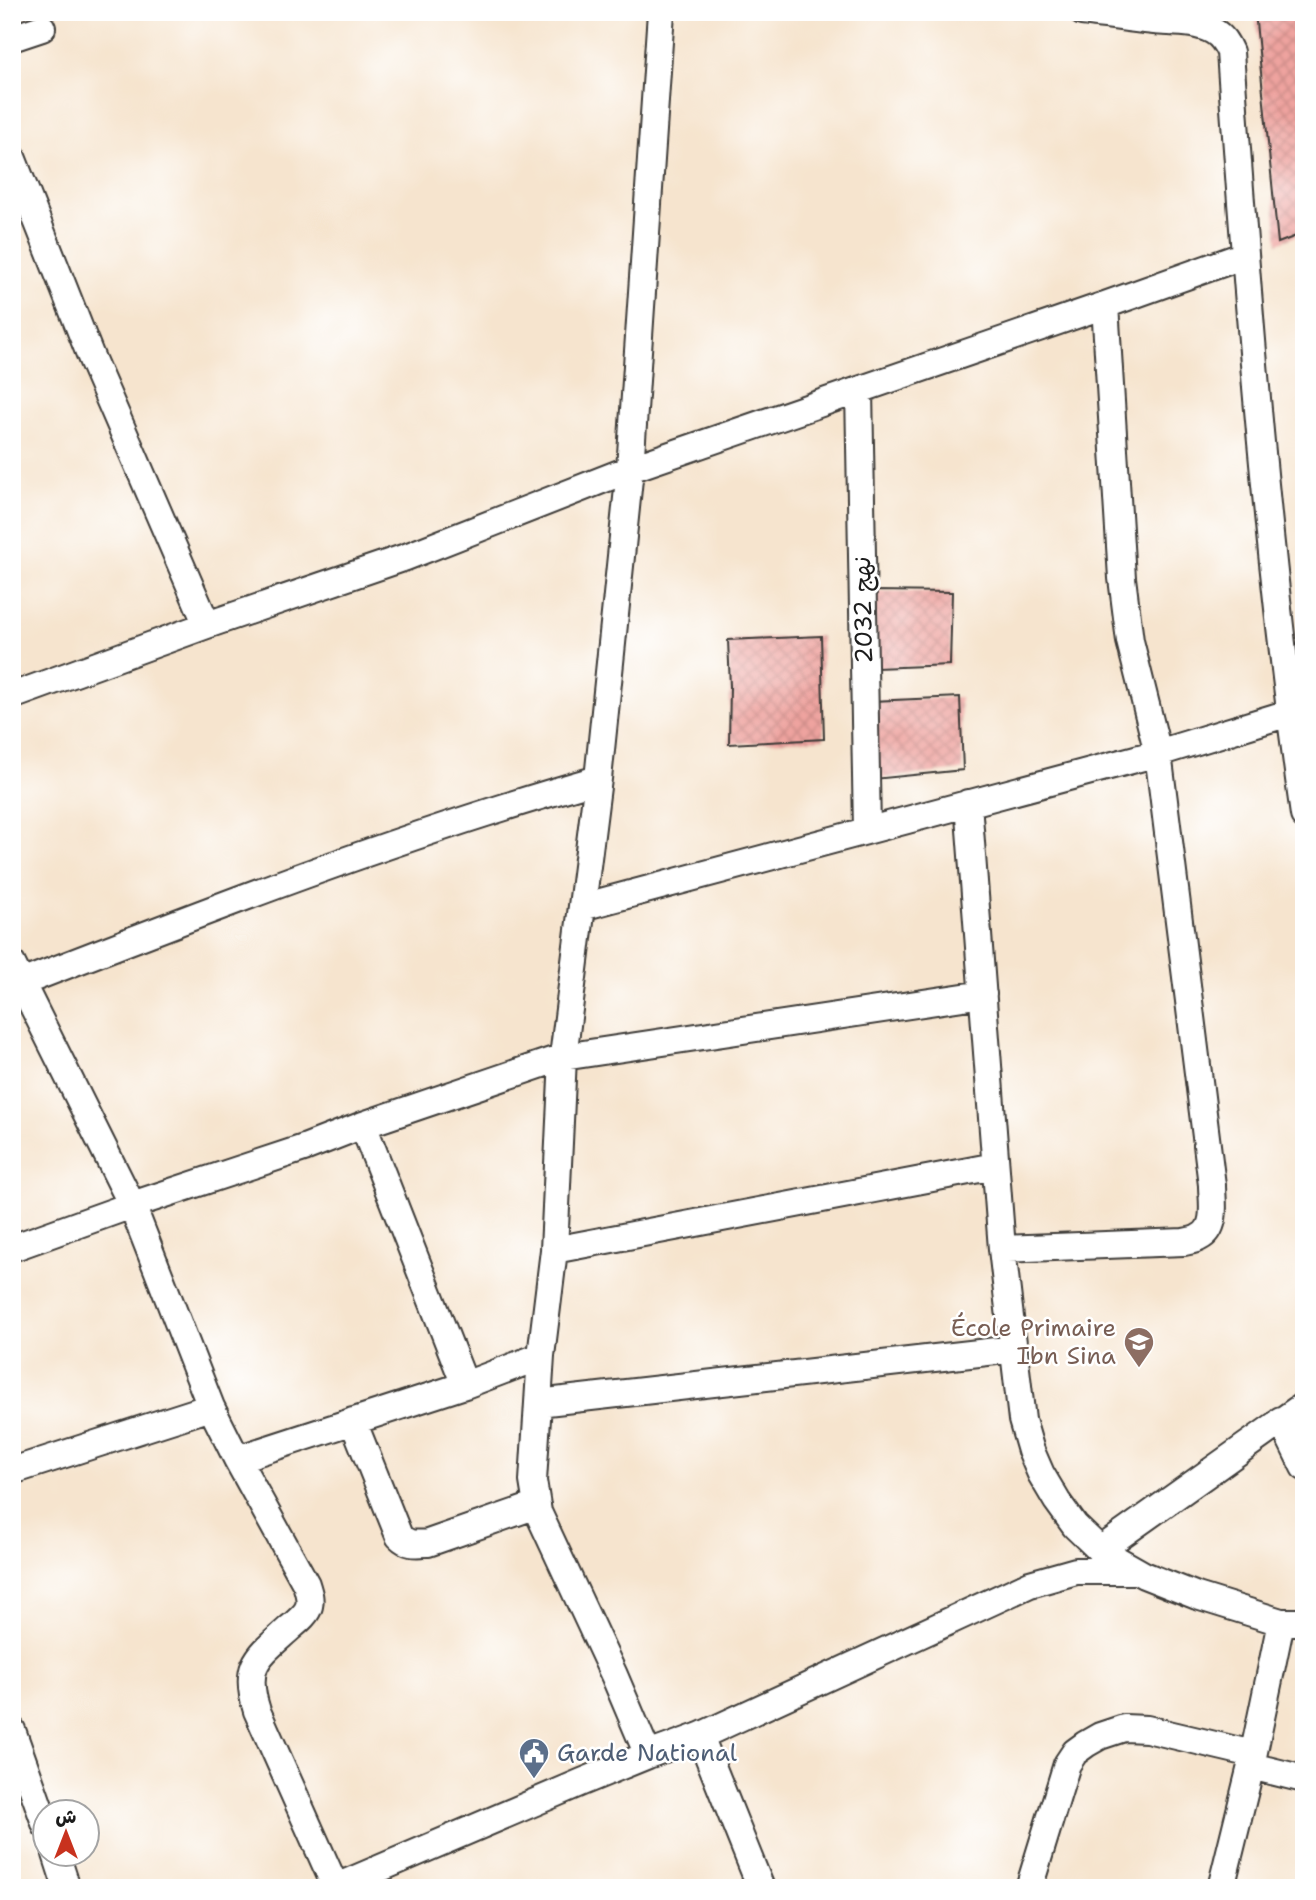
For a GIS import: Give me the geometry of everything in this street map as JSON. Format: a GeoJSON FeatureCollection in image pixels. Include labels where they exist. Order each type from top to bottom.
{"type":"FeatureCollection","features":[{"type":"Feature","properties":{"kind":"street"},"geometry":{"type":"LineString","coordinates":[[648,1755],[544,1524],[537,1505],[533,1480],[541,1356],[554,1250],[564,1057],[598,779],[630,469],[661,12]]}},
{"type":"Feature","properties":{"kind":"street"},"geometry":{"type":"LineString","coordinates":[[1082,12],[1193,24],[1211,30],[1226,42],[1230,52],[1258,410],[1289,713],[1304,815]]}},
{"type":"Feature","properties":{"kind":"street"},"geometry":{"type":"LineString","coordinates":[[12,38],[42,28]]}},
{"type":"Feature","properties":{"kind":"street"},"geometry":{"type":"LineString","coordinates":[[12,157],[91,357],[207,625]]}},
{"type":"Feature","properties":{"kind":"street"},"geometry":{"type":"LineString","coordinates":[[12,696],[405,557],[630,469],[1245,255]]}},
{"type":"Feature","properties":{"kind":"street"},"geometry":{"type":"LineString","coordinates":[[1002,1250],[1184,1242],[1202,1237],[1210,1228],[1213,1210],[1158,753],[1130,641],[1125,600],[1105,305]]}},
{"type":"Feature","properties":{"kind":"street","name":"نهج 2032"},"geometry":{"type":"LineString","coordinates":[[859,390],[867,830]]}},
{"type":"Feature","properties":{"kind":"street"},"geometry":{"type":"LineString","coordinates":[[582,907],[1158,753],[1289,713]]}},
{"type":"Feature","properties":{"kind":"street"},"geometry":{"type":"LineString","coordinates":[[598,779],[521,801],[16,973],[132,1205],[211,1407],[306,1584],[310,1596],[309,1607],[300,1619],[256,1660],[251,1675],[252,1693],[257,1711],[335,1887],[648,1755],[700,1736],[1030,1584],[1076,1571],[1136,1571]]}},
{"type":"Feature","properties":{"kind":"street"},"geometry":{"type":"LineString","coordinates":[[968,803],[1002,1250],[1023,1420],[1031,1451],[1057,1501],[1075,1526],[1100,1550],[1136,1571],[1197,1596],[1292,1622],[1252,1760],[1221,1888]]}},
{"type":"Feature","properties":{"kind":"street"},"geometry":{"type":"LineString","coordinates":[[12,1248],[564,1057],[983,994]]}},
{"type":"Feature","properties":{"kind":"street"},"geometry":{"type":"LineString","coordinates":[[363,1125],[465,1385]]}},
{"type":"Feature","properties":{"kind":"street"},"geometry":{"type":"LineString","coordinates":[[554,1250],[995,1166]]}},
{"type":"Feature","properties":{"kind":"street"},"geometry":{"type":"LineString","coordinates":[[538,1403],[1014,1349]]}},
{"type":"Feature","properties":{"kind":"street"},"geometry":{"type":"LineString","coordinates":[[237,1459],[465,1385],[541,1356]]}},
{"type":"Feature","properties":{"kind":"street"},"geometry":{"type":"LineString","coordinates":[[1100,1550],[1304,1405]]}},
{"type":"Feature","properties":{"kind":"street"},"geometry":{"type":"LineString","coordinates":[[12,1471],[211,1407]]}},
{"type":"Feature","properties":{"kind":"street"},"geometry":{"type":"LineString","coordinates":[[1281,1420],[1304,1467]]}},
{"type":"Feature","properties":{"kind":"street"},"geometry":{"type":"LineString","coordinates":[[353,1421],[399,1536],[405,1542],[428,1542],[537,1505]]}},
{"type":"Feature","properties":{"kind":"street"},"geometry":{"type":"LineString","coordinates":[[1029,1888],[1067,1764],[1074,1752],[1100,1736],[1124,1728],[1147,1729],[1252,1760],[1304,1779]]}},
{"type":"Feature","properties":{"kind":"street"},"geometry":{"type":"LineString","coordinates":[[13,1732],[36,1798]]}},
{"type":"Feature","properties":{"kind":"street"},"geometry":{"type":"LineString","coordinates":[[700,1736],[761,1888]]}},
{"type":"Feature","properties":{"kind":"street"},"geometry":{"type":"LineString","coordinates":[[61,1868],[67,1888]]}},
{"type":"Feature","properties":{"kind":"building"},"geometry":{"type":"Polygon","coordinates":[[[1255,12],[1304,12],[1304,233],[1278,243],[1255,12]]]}},
{"type":"Feature","properties":{"kind":"building"},"geometry":{"type":"Polygon","coordinates":[[[874,591],[952,592],[950,665],[876,668],[874,591]]]}},
{"type":"Feature","properties":{"kind":"building"},"geometry":{"type":"Polygon","coordinates":[[[821,636],[824,739],[729,744],[728,640],[821,636]]]}},
{"type":"Feature","properties":{"kind":"building"},"geometry":{"type":"Polygon","coordinates":[[[960,697],[963,770],[874,779],[872,701],[960,697]]]}},
{"type":"Feature","properties":{"kind":"place","name":"École Primaire Ibn Sina"},"geometry":{"type":"Point","coordinates":[1139,1369]}},
{"type":"Feature","properties":{"kind":"place","name":"Garde National"},"geometry":{"type":"Point","coordinates":[534,1780]}}]}
